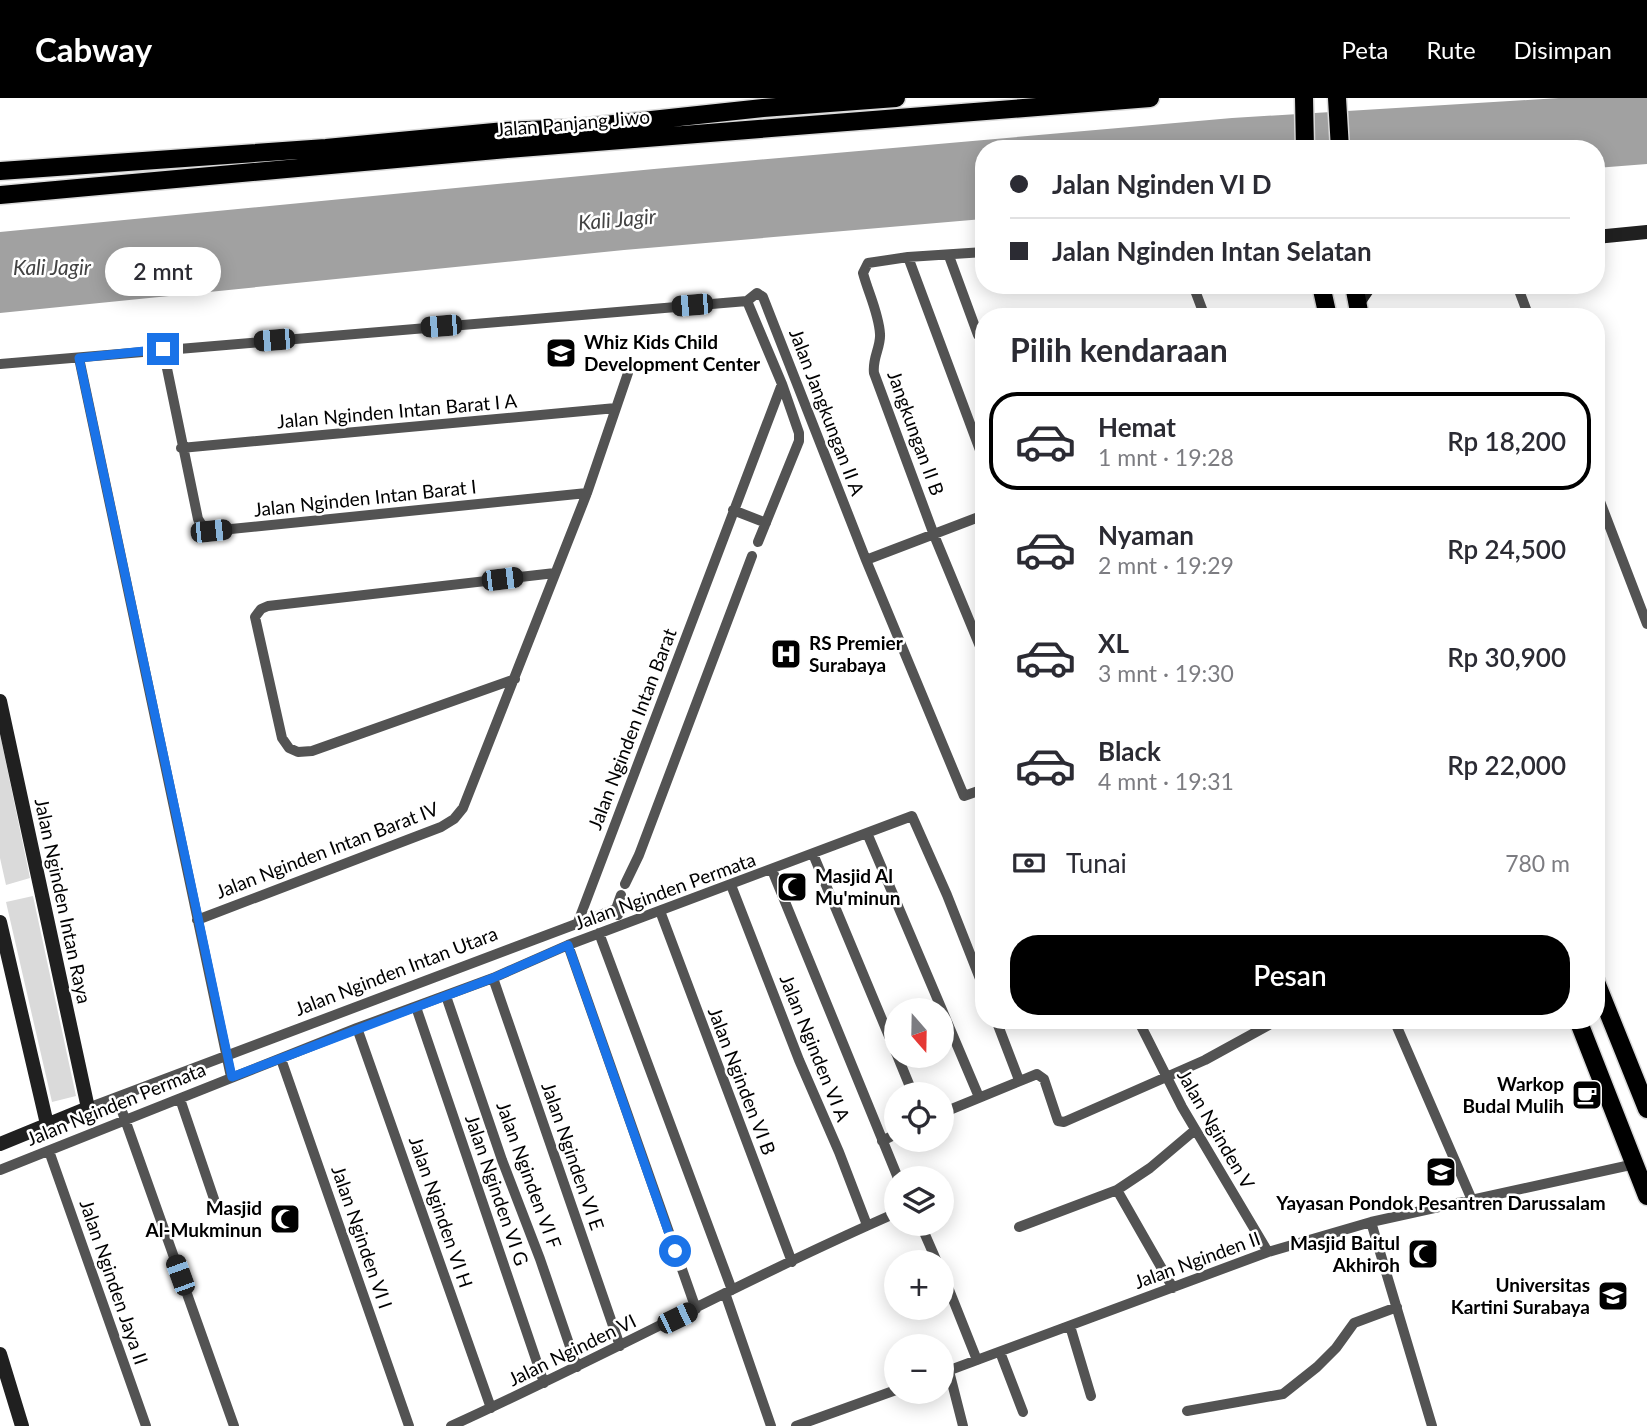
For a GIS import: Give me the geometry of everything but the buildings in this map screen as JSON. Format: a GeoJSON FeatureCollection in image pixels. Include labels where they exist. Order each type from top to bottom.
{"type":"FeatureCollection","features":[{"type":"Feature","properties":{"kind":"main road","name":"Jalan Panjang Jiwo"},"geometry":{"type":"LineString","coordinates":[[0,195],[507,149],[577,128],[763,108],[896,98]]}},
{"type":"Feature","properties":{"kind":"main road","name":"Jalan Panjang Jiwo"},"geometry":{"type":"LineString","coordinates":[[0,171],[326,148],[505,131],[537,138],[1150,98]]}},
{"type":"Feature","properties":{"kind":"main road"},"geometry":{"type":"LineString","coordinates":[[1304,104],[1305,140]]}},
{"type":"Feature","properties":{"kind":"main road"},"geometry":{"type":"LineString","coordinates":[[1338,105],[1340,140]]}},
{"type":"Feature","properties":{"kind":"main road"},"geometry":{"type":"LineString","coordinates":[[505,131],[507,149]]}},
{"type":"Feature","properties":{"kind":"main road"},"geometry":{"type":"LineString","coordinates":[[1605,1004],[1647,1109]]}},
{"type":"Feature","properties":{"kind":"main road"},"geometry":{"type":"LineString","coordinates":[[1582,1029],[1647,1196]]}},
{"type":"Feature","properties":{"kind":"street"},"geometry":{"type":"LineString","coordinates":[[1605,236],[1647,232]]}},
{"type":"Feature","properties":{"kind":"street"},"geometry":{"type":"LineString","coordinates":[[975,253],[908,257],[975,437]]}},
{"type":"Feature","properties":{"kind":"street"},"geometry":{"type":"LineString","coordinates":[[948,256],[975,327]]}},
{"type":"Feature","properties":{"kind":"street","name":"Jangkungan II B"},"geometry":{"type":"LineString","coordinates":[[908,257],[867,264],[863,273],[880,329],[873,364],[874,373],[934,534]]}},
{"type":"Feature","properties":{"kind":"street","name":"Jalan Jangkungan II A"},"geometry":{"type":"LineString","coordinates":[[747,301],[757,293],[763,297],[866,560]]}},
{"type":"Feature","properties":{"kind":"street"},"geometry":{"type":"LineString","coordinates":[[0,364],[747,301],[782,384],[799,433],[799,441],[758,542]]}},
{"type":"Feature","properties":{"kind":"street","name":"Jalan Nginden Intan Barat I"},"geometry":{"type":"LineString","coordinates":[[163,349],[181,448],[198,519],[203,527],[211,531],[587,493]]}},
{"type":"Feature","properties":{"kind":"street"},"geometry":{"type":"LineString","coordinates":[[79,358],[232,1077]]}},
{"type":"Feature","properties":{"kind":"street","name":"Jalan Nginden Intan Barat IV"},"geometry":{"type":"LineString","coordinates":[[197,920],[441,827],[454,819],[463,808],[587,493],[628,373]]}},
{"type":"Feature","properties":{"kind":"street","name":"Jalan Nginden Intan Barat"},"geometry":{"type":"LineString","coordinates":[[578,922],[782,384]]}},
{"type":"Feature","properties":{"kind":"street","name":"Jalan Nginden Intan Barat I A"},"geometry":{"type":"LineString","coordinates":[[181,448],[616,408]]}},
{"type":"Feature","properties":{"kind":"street"},"geometry":{"type":"LineString","coordinates":[[733,510],[766,523]]}},
{"type":"Feature","properties":{"kind":"street"},"geometry":{"type":"LineString","coordinates":[[1605,514],[1647,624]]}},
{"type":"Feature","properties":{"kind":"street"},"geometry":{"type":"LineString","coordinates":[[975,518],[866,560],[964,796],[975,792]]}},
{"type":"Feature","properties":{"kind":"street"},"geometry":{"type":"LineString","coordinates":[[934,534],[975,634]]}},
{"type":"Feature","properties":{"kind":"street"},"geometry":{"type":"LineString","coordinates":[[622,924],[616,909],[639,855],[752,555]]}},
{"type":"Feature","properties":{"kind":"street"},"geometry":{"type":"LineString","coordinates":[[515,679],[312,751],[298,752],[289,748],[282,738],[255,619],[257,613],[268,606],[555,573]]}},
{"type":"Feature","properties":{"kind":"street","name":"Jalan Nginden Intan Raya"},"geometry":{"type":"LineString","coordinates":[[0,701],[88,1108]]}},
{"type":"Feature","properties":{"kind":"street","name":"Jalan Nginden Permata"},"geometry":{"type":"LineString","coordinates":[[0,1170],[124,1117],[180,1099],[357,1028],[493,978],[622,924],[912,816],[975,966]]}},
{"type":"Feature","properties":{"kind":"street"},"geometry":{"type":"LineString","coordinates":[[867,833],[979,1097]]}},
{"type":"Feature","properties":{"kind":"street"},"geometry":{"type":"LineString","coordinates":[[813,854],[884,1023]]}},
{"type":"Feature","properties":{"kind":"street"},"geometry":{"type":"LineString","coordinates":[[772,870],[893,1166]]}},
{"type":"Feature","properties":{"kind":"street","name":"Jalan Nginden VI A"},"geometry":{"type":"LineString","coordinates":[[731,884],[867,1226]]}},
{"type":"Feature","properties":{"kind":"street"},"geometry":{"type":"LineString","coordinates":[[578,922],[616,909]]}},
{"type":"Feature","properties":{"kind":"street","name":"Jalan Nginden VI B"},"geometry":{"type":"LineString","coordinates":[[660,911],[792,1262]]}},
{"type":"Feature","properties":{"kind":"street"},"geometry":{"type":"LineString","coordinates":[[0,922],[47,1124]]}},
{"type":"Feature","properties":{"kind":"street","name":"Jalan Nginden Intan Utara"},"geometry":{"type":"LineString","coordinates":[[0,1144],[578,922]]}},
{"type":"Feature","properties":{"kind":"street"},"geometry":{"type":"LineString","coordinates":[[599,933],[729,1292],[771,1426]]}},
{"type":"Feature","properties":{"kind":"street"},"geometry":{"type":"LineString","coordinates":[[568,945],[696,1309]]}},
{"type":"Feature","properties":{"kind":"street","name":"Jalan Nginden VI E"},"geometry":{"type":"LineString","coordinates":[[493,978],[620,1346]]}},
{"type":"Feature","properties":{"kind":"street","name":"Jalan Nginden VI F"},"geometry":{"type":"LineString","coordinates":[[446,996],[577,1367]]}},
{"type":"Feature","properties":{"kind":"street","name":"Jalan Nginden VI G"},"geometry":{"type":"LineString","coordinates":[[416,1007],[544,1383]]}},
{"type":"Feature","properties":{"kind":"street","name":"Jalan Nginden VI H"},"geometry":{"type":"LineString","coordinates":[[357,1028],[491,1408]]}},
{"type":"Feature","properties":{"kind":"street"},"geometry":{"type":"LineString","coordinates":[[999,1029],[1018,1080]]}},
{"type":"Feature","properties":{"kind":"street","name":"Jalan Nginden V"},"geometry":{"type":"LineString","coordinates":[[1142,1029],[1195,1130],[1268,1252]]}},
{"type":"Feature","properties":{"kind":"street"},"geometry":{"type":"LineString","coordinates":[[954,1108],[1037,1074],[1044,1079],[1061,1123],[1166,1078],[1261,1029]]}},
{"type":"Feature","properties":{"kind":"street"},"geometry":{"type":"LineString","coordinates":[[1398,1029],[1472,1200]]}},
{"type":"Feature","properties":{"kind":"street","name":"Jalan Nginden VI I"},"geometry":{"type":"LineString","coordinates":[[281,1059],[409,1426]]}},
{"type":"Feature","properties":{"kind":"street"},"geometry":{"type":"LineString","coordinates":[[117,1097],[234,1426]]}},
{"type":"Feature","properties":{"kind":"street"},"geometry":{"type":"LineString","coordinates":[[180,1099],[214,1199]]}},
{"type":"Feature","properties":{"kind":"street"},"geometry":{"type":"LineString","coordinates":[[1019,1227],[1116,1190],[1140,1176],[1195,1130]]}},
{"type":"Feature","properties":{"kind":"street","name":"Jalan Nginden Jaya II"},"geometry":{"type":"LineString","coordinates":[[49,1150],[146,1426]]}},
{"type":"Feature","properties":{"kind":"street","name":"Jalan Nginden II"},"geometry":{"type":"LineString","coordinates":[[954,1369],[1268,1252],[1371,1222],[1635,1164]]}},
{"type":"Feature","properties":{"kind":"street"},"geometry":{"type":"LineString","coordinates":[[1116,1190],[1173,1288]]}},
{"type":"Feature","properties":{"kind":"street","name":"Jalan Nginden VI"},"geometry":{"type":"LineString","coordinates":[[451,1426],[884,1218]]}},
{"type":"Feature","properties":{"kind":"street"},"geometry":{"type":"LineString","coordinates":[[1371,1222],[1433,1426]]}},
{"type":"Feature","properties":{"kind":"street"},"geometry":{"type":"LineString","coordinates":[[954,1302],[977,1360]]}},
{"type":"Feature","properties":{"kind":"street"},"geometry":{"type":"LineString","coordinates":[[1187,1411],[1283,1394],[1317,1367],[1354,1323],[1397,1307]]}},
{"type":"Feature","properties":{"kind":"street"},"geometry":{"type":"LineString","coordinates":[[1070,1326],[1091,1396]]}},
{"type":"Feature","properties":{"kind":"street"},"geometry":{"type":"LineString","coordinates":[[1000,1352],[1023,1412]]}},
{"type":"Feature","properties":{"kind":"street"},"geometry":{"type":"LineString","coordinates":[[0,1354],[5,1387],[22,1426]]}},
{"type":"Feature","properties":{"kind":"street"},"geometry":{"type":"LineString","coordinates":[[796,1426],[884,1394]]}},
{"type":"Feature","properties":{"kind":"street"},"geometry":{"type":"LineString","coordinates":[[954,1399],[963,1426]]}},
{"type":"Feature","properties":{"kind":"shaded area"},"geometry":{"type":"Polygon","coordinates":[[[0,734],[30,878],[6,885],[0,858],[0,734]]]}},
{"type":"Feature","properties":{"kind":"shaded area"},"geometry":{"type":"Polygon","coordinates":[[[33,896],[76,1096],[52,1102],[6,902],[33,896]]]}},
{"type":"Feature","properties":{"kind":"water","name":"Kali Jagir"},"geometry":{"type":"Polygon","coordinates":[[[1559,98],[1647,98],[1647,164],[1605,167],[1605,140],[983,140],[1232,118],[1559,98]]]}},
{"type":"Feature","properties":{"kind":"water","name":"Kali Jagir"},"geometry":{"type":"Polygon","coordinates":[[[975,141],[975,220],[624,250],[0,313],[0,232],[975,141]]]}},
{"type":"Feature","properties":{"kind":"place","name":"Whiz Kids Child Development Center"},"geometry":{"type":"Point","coordinates":[561,353]}},
{"type":"Feature","properties":{"kind":"place","name":"RS Premier Surabaya"},"geometry":{"type":"Point","coordinates":[786,654]}},
{"type":"Feature","properties":{"kind":"place","name":"Masjid Al Mu'minun"},"geometry":{"type":"Point","coordinates":[792,887]}},
{"type":"Feature","properties":{"kind":"place","name":"Warkop Budal Mulih"},"geometry":{"type":"Point","coordinates":[1587,1095]}},
{"type":"Feature","properties":{"kind":"place","name":"Yayasan Pondok Pesantren Darussalam"},"geometry":{"type":"Point","coordinates":[1441,1172]}},
{"type":"Feature","properties":{"kind":"place","name":"Masjid Al-Mukminun"},"geometry":{"type":"Point","coordinates":[285,1219]}},
{"type":"Feature","properties":{"kind":"place","name":"Masjid Baitul Akhiroh"},"geometry":{"type":"Point","coordinates":[1423,1254]}},
{"type":"Feature","properties":{"kind":"place","name":"Universitas Kartini Surabaya"},"geometry":{"type":"Point","coordinates":[1613,1296]}},
{"type":"Feature","properties":{"kind":"route"},"geometry":{"type":"LineString","coordinates":[[163,349],[79,358],[232,1077],[493,978],[568,945],[675,1251]]}}]}
